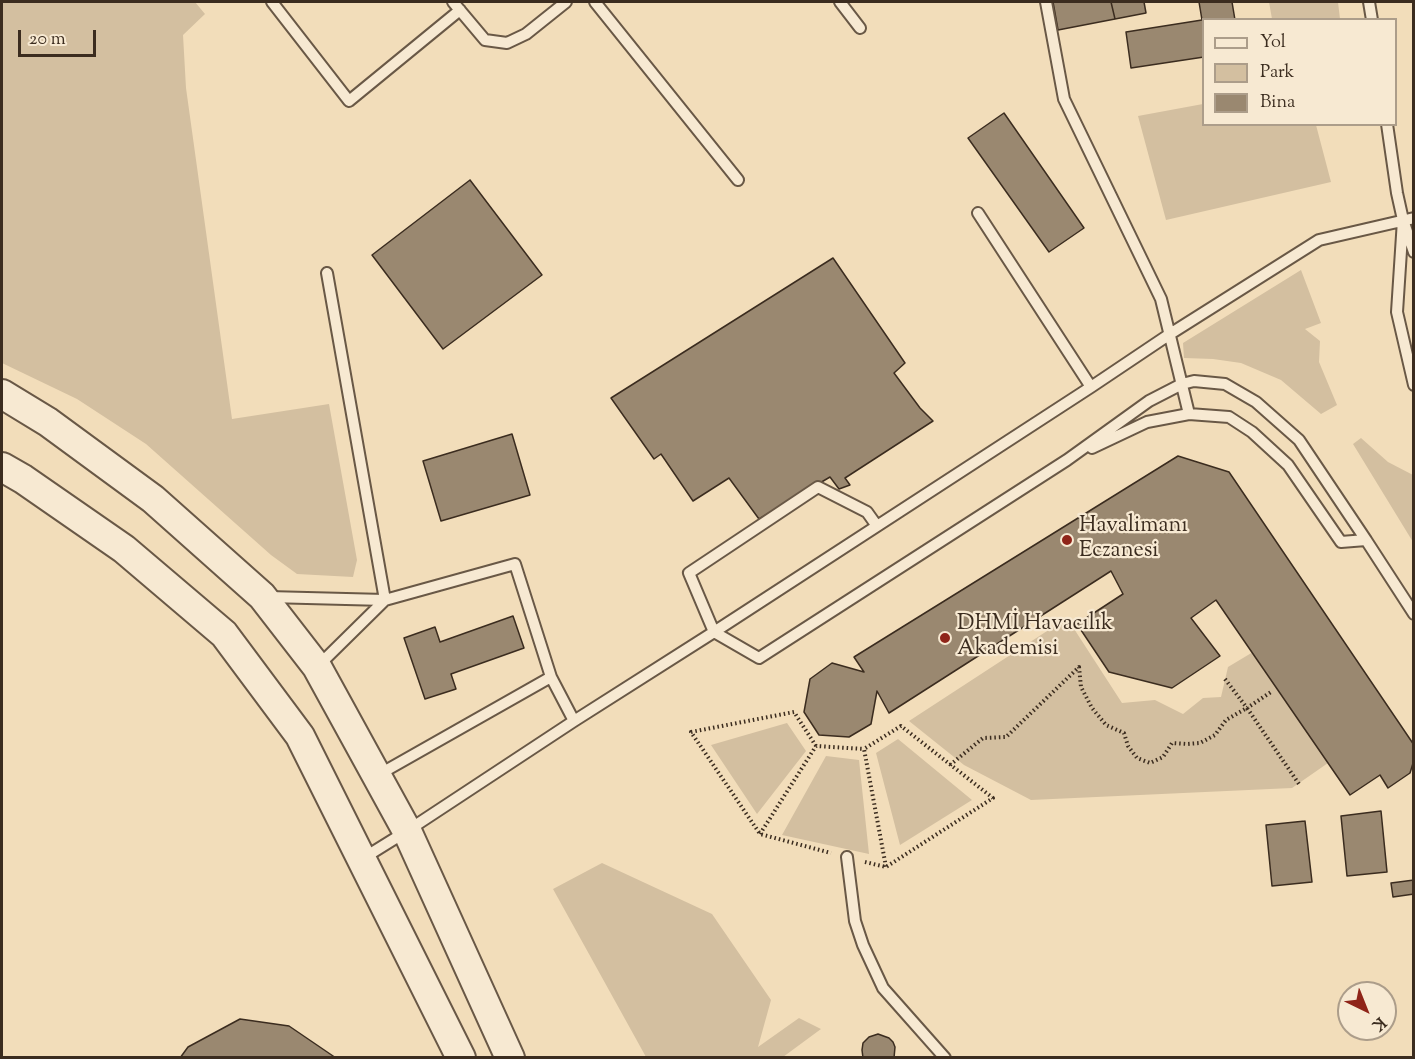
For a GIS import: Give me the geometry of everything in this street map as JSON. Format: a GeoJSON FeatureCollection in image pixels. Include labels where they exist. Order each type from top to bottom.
{"type":"FeatureCollection","features":[{"type":"Feature","properties":{"kind":"street"},"geometry":{"type":"LineString","coordinates":[[2,394],[48,422],[153,499],[262,596],[317,668],[407,831],[510,1058]]}},
{"type":"Feature","properties":{"kind":"street"},"geometry":{"type":"LineString","coordinates":[[2,467],[124,549],[224,634],[300,736],[461,1058]]}},
{"type":"Feature","properties":{"kind":"lane"},"geometry":{"type":"LineString","coordinates":[[272,2],[349,101],[456,6],[485,40],[507,43],[526,34],[566,2]]}},
{"type":"Feature","properties":{"kind":"lane"},"geometry":{"type":"LineString","coordinates":[[596,2],[738,180]]}},
{"type":"Feature","properties":{"kind":"lane"},"geometry":{"type":"LineString","coordinates":[[840,2],[861,28]]}},
{"type":"Feature","properties":{"kind":"lane"},"geometry":{"type":"LineString","coordinates":[[1047,2],[1064,99],[1161,299],[1189,414]]}},
{"type":"Feature","properties":{"kind":"lane"},"geometry":{"type":"LineString","coordinates":[[1369,2],[1372,18]]}},
{"type":"Feature","properties":{"kind":"lane"},"geometry":{"type":"LineString","coordinates":[[1387,126],[1397,193],[1408,219],[1413,252]]}},
{"type":"Feature","properties":{"kind":"lane"},"geometry":{"type":"LineString","coordinates":[[978,213],[1091,387]]}},
{"type":"Feature","properties":{"kind":"lane"},"geometry":{"type":"LineString","coordinates":[[362,859],[1170,334],[1319,240],[1408,219]]}},
{"type":"Feature","properties":{"kind":"lane"},"geometry":{"type":"LineString","coordinates":[[1408,219],[1397,312],[1413,385]]}},
{"type":"Feature","properties":{"kind":"lane"},"geometry":{"type":"LineString","coordinates":[[327,273],[385,600]]}},
{"type":"Feature","properties":{"kind":"lane"},"geometry":{"type":"LineString","coordinates":[[877,526],[867,512],[818,487],[689,573],[714,632],[759,658],[1067,460],[1149,401],[1182,384],[1194,381],[1225,384],[1256,402],[1299,440],[1413,614]]}},
{"type":"Feature","properties":{"kind":"lane"},"geometry":{"type":"LineString","coordinates":[[1067,460],[1147,423],[1189,414],[1229,417],[1252,432],[1288,465],[1341,542],[1365,540]]}},
{"type":"Feature","properties":{"kind":"lane"},"geometry":{"type":"LineString","coordinates":[[262,596],[385,600],[515,564],[551,677],[574,721]]}},
{"type":"Feature","properties":{"kind":"lane"},"geometry":{"type":"LineString","coordinates":[[317,668],[385,600]]}},
{"type":"Feature","properties":{"kind":"lane"},"geometry":{"type":"LineString","coordinates":[[376,775],[551,677]]}},
{"type":"Feature","properties":{"kind":"lane"},"geometry":{"type":"LineString","coordinates":[[847,857],[855,921],[863,945],[883,988],[945,1058]]}},
{"type":"Feature","properties":{"kind":"path"},"geometry":{"type":"LineString","coordinates":[[950,765],[983,738],[1006,737],[1079,667],[1081,687],[1092,708],[1106,725],[1124,733],[1128,746],[1137,758],[1150,763],[1163,757],[1172,742],[1200,743],[1215,735],[1226,720],[1271,692]]}},
{"type":"Feature","properties":{"kind":"path"},"geometry":{"type":"LineString","coordinates":[[1225,679],[1299,784]]}},
{"type":"Feature","properties":{"kind":"path"},"geometry":{"type":"LineString","coordinates":[[794,712],[816,746],[864,749],[901,726],[993,798],[886,867],[760,834],[692,732],[794,712]]}},
{"type":"Feature","properties":{"kind":"path"},"geometry":{"type":"LineString","coordinates":[[760,834],[816,746]]}},
{"type":"Feature","properties":{"kind":"path"},"geometry":{"type":"LineString","coordinates":[[864,749],[886,867]]}},
{"type":"Feature","properties":{"kind":"green space"},"geometry":{"type":"Polygon","coordinates":[[[2,2],[195,2],[205,14],[183,35],[186,88],[232,419],[329,404],[357,560],[353,577],[297,574],[271,555],[146,444],[77,399],[2,363],[2,2]]]}},
{"type":"Feature","properties":{"kind":"green space"},"geometry":{"type":"Polygon","coordinates":[[[1269,2],[1338,2],[1340,18],[1272,18],[1269,2]]]}},
{"type":"Feature","properties":{"kind":"green space"},"geometry":{"type":"Polygon","coordinates":[[[1202,104],[1202,126],[1316,126],[1331,182],[1166,220],[1138,116],[1202,104]]]}},
{"type":"Feature","properties":{"kind":"green space"},"geometry":{"type":"Polygon","coordinates":[[[1301,270],[1321,323],[1305,329],[1320,341],[1319,362],[1337,405],[1321,414],[1281,380],[1241,363],[1184,358],[1183,343],[1301,270]]]}},
{"type":"Feature","properties":{"kind":"green space"},"geometry":{"type":"Polygon","coordinates":[[[1361,438],[1388,462],[1413,475],[1413,542],[1353,444],[1361,438]]]}},
{"type":"Feature","properties":{"kind":"green space"},"geometry":{"type":"Polygon","coordinates":[[[1067,618],[1122,703],[1155,700],[1183,714],[1203,698],[1221,697],[1228,667],[1253,652],[1328,763],[1292,788],[1031,800],[964,765],[909,721],[1067,618]]]}},
{"type":"Feature","properties":{"kind":"green space"},"geometry":{"type":"Polygon","coordinates":[[[787,723],[806,751],[757,814],[711,745],[787,723]]]}},
{"type":"Feature","properties":{"kind":"green space"},"geometry":{"type":"Polygon","coordinates":[[[898,739],[972,800],[900,845],[876,753],[898,739]]]}},
{"type":"Feature","properties":{"kind":"green space"},"geometry":{"type":"Polygon","coordinates":[[[826,756],[859,760],[869,854],[782,835],[826,756]]]}},
{"type":"Feature","properties":{"kind":"green space"},"geometry":{"type":"Polygon","coordinates":[[[602,863],[712,914],[771,1000],[758,1047],[799,1018],[821,1029],[783,1057],[646,1057],[553,889],[602,863]]]}},
{"type":"Feature","properties":{"kind":"building"},"geometry":{"type":"Polygon","coordinates":[[[1053,2],[1111,2],[1115,19],[1058,30],[1053,2]]]}},
{"type":"Feature","properties":{"kind":"building"},"geometry":{"type":"Polygon","coordinates":[[[1111,2],[1144,2],[1146,13],[1115,19],[1111,2]]]}},
{"type":"Feature","properties":{"kind":"building"},"geometry":{"type":"Polygon","coordinates":[[[1199,2],[1232,2],[1235,18],[1202,18],[1202,20],[1199,2]]]}},
{"type":"Feature","properties":{"kind":"building"},"geometry":{"type":"Polygon","coordinates":[[[1202,20],[1202,57],[1131,68],[1126,32],[1202,20]]]}},
{"type":"Feature","properties":{"kind":"building"},"geometry":{"type":"Polygon","coordinates":[[[1004,113],[1084,228],[1049,252],[968,138],[1004,113]]]}},
{"type":"Feature","properties":{"kind":"building"},"geometry":{"type":"Polygon","coordinates":[[[470,180],[542,275],[443,349],[372,255],[470,180]]]}},
{"type":"Feature","properties":{"kind":"building"},"geometry":{"type":"Polygon","coordinates":[[[833,258],[905,363],[894,373],[920,408],[933,421],[845,478],[850,485],[839,489],[830,477],[759,519],[729,478],[693,501],[661,454],[654,459],[611,398],[833,258]]]}},
{"type":"Feature","properties":{"kind":"building"},"geometry":{"type":"Polygon","coordinates":[[[512,434],[530,495],[441,521],[423,461],[512,434]]]}},
{"type":"Feature","properties":{"kind":"building","name":"DHMİ Havacılık Akademisi"},"geometry":{"type":"Polygon","coordinates":[[[1178,456],[1229,472],[1414,745],[1414,760],[1410,773],[1388,788],[1380,775],[1350,795],[1216,600],[1191,618],[1220,656],[1172,688],[1109,672],[1077,624],[1123,594],[1111,571],[889,713],[877,691],[871,724],[849,737],[819,735],[804,712],[810,679],[832,663],[864,672],[854,657],[1178,456]]]}},
{"type":"Feature","properties":{"kind":"building"},"geometry":{"type":"Polygon","coordinates":[[[513,616],[524,648],[451,674],[456,689],[425,699],[404,638],[435,627],[440,642],[513,616]]]}},
{"type":"Feature","properties":{"kind":"building"},"geometry":{"type":"Polygon","coordinates":[[[1381,811],[1387,872],[1347,876],[1341,816],[1381,811]]]}},
{"type":"Feature","properties":{"kind":"building"},"geometry":{"type":"Polygon","coordinates":[[[1305,821],[1312,882],[1272,886],[1266,825],[1305,821]]]}},
{"type":"Feature","properties":{"kind":"building"},"geometry":{"type":"Polygon","coordinates":[[[1414,880],[1414,894],[1393,897],[1391,883],[1414,880]]]}},
{"type":"Feature","properties":{"kind":"building"},"geometry":{"type":"Polygon","coordinates":[[[240,1019],[289,1026],[336,1058],[180,1058],[188,1047],[240,1019]]]}},
{"type":"Feature","properties":{"kind":"building"},"geometry":{"type":"Polygon","coordinates":[[[878,1034],[893,1042],[894,1058],[863,1058],[863,1043],[869,1037],[878,1034]]]}},
{"type":"Feature","properties":{"kind":"place","name":"Havalimanı Eczanesi"},"geometry":{"type":"Point","coordinates":[1067,540]}},
{"type":"Feature","properties":{"kind":"place","name":"DHMİ Havacılık Akademisi"},"geometry":{"type":"Point","coordinates":[945,638]}}]}
